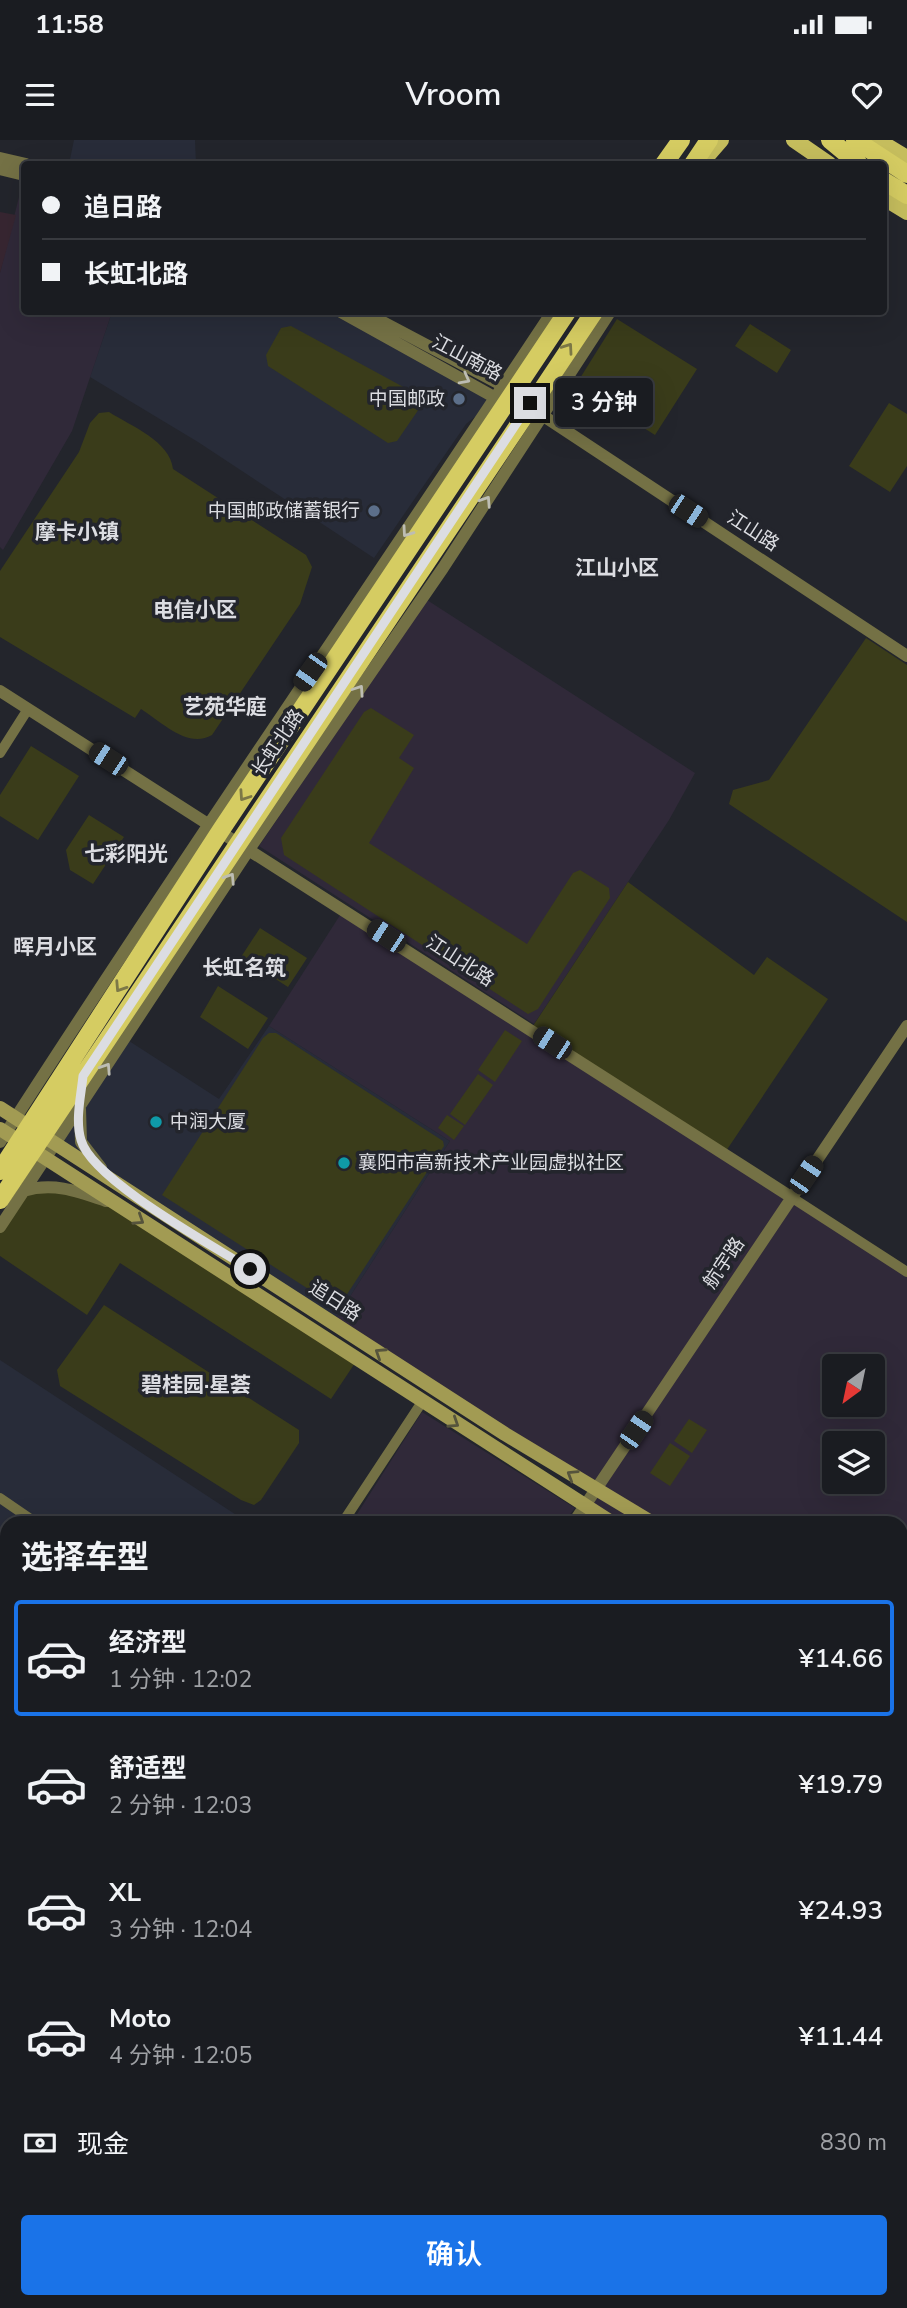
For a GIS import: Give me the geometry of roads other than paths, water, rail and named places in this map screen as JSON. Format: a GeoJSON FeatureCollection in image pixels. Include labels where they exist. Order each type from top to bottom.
{"type":"FeatureCollection","features":[{"type":"Feature","properties":{"kind":"highway"},"geometry":{"type":"LineString","coordinates":[[664,161],[681,140]]}},
{"type":"Feature","properties":{"kind":"highway"},"geometry":{"type":"LineString","coordinates":[[695,161],[709,140]]}},
{"type":"Feature","properties":{"kind":"highway"},"geometry":{"type":"LineString","coordinates":[[830,140],[855,161]]}},
{"type":"Feature","properties":{"kind":"highway"},"geometry":{"type":"LineString","coordinates":[[855,140],[907,174]]}},
{"type":"Feature","properties":{"kind":"highway"},"geometry":{"type":"LineString","coordinates":[[887,183],[907,195]]}},
{"type":"Feature","properties":{"kind":"highway","name":"长虹北路"},"geometry":{"type":"LineString","coordinates":[[0,1171],[25,1138],[215,826],[506,394],[565,315]]}},
{"type":"Feature","properties":{"kind":"highway","name":"长虹北路"},"geometry":{"type":"LineString","coordinates":[[0,1200],[25,1138],[83,1076],[244,844],[592,315]]}},
{"type":"Feature","properties":{"kind":"main road"},"geometry":{"type":"LineString","coordinates":[[664,161],[674,140]]}},
{"type":"Feature","properties":{"kind":"main road"},"geometry":{"type":"LineString","coordinates":[[702,161],[721,140]]}},
{"type":"Feature","properties":{"kind":"main road"},"geometry":{"type":"LineString","coordinates":[[787,140],[824,161]]}},
{"type":"Feature","properties":{"kind":"main road"},"geometry":{"type":"LineString","coordinates":[[794,140],[809,152]]}},
{"type":"Feature","properties":{"kind":"main road"},"geometry":{"type":"LineString","coordinates":[[877,140],[907,158]]}},
{"type":"Feature","properties":{"kind":"main road"},"geometry":{"type":"LineString","coordinates":[[887,200],[907,212]]}},
{"type":"Feature","properties":{"kind":"main road","name":"追日路"},"geometry":{"type":"LineString","coordinates":[[0,1108],[25,1138],[115,1205],[601,1516]]}},
{"type":"Feature","properties":{"kind":"main road","name":"追日路"},"geometry":{"type":"LineString","coordinates":[[25,1138],[122,1187],[596,1490],[642,1516]]}},
{"type":"Feature","properties":{"kind":"street"},"geometry":{"type":"LineString","coordinates":[[0,158],[21,163]]}},
{"type":"Feature","properties":{"kind":"street"},"geometry":{"type":"LineString","coordinates":[[0,169],[21,174]]}},
{"type":"Feature","properties":{"kind":"street","name":"江山南路"},"geometry":{"type":"LineString","coordinates":[[347,315],[506,394]]}},
{"type":"Feature","properties":{"kind":"street","name":"江山南路"},"geometry":{"type":"LineString","coordinates":[[369,315],[532,410]]}},
{"type":"Feature","properties":{"kind":"street"},"geometry":{"type":"LineString","coordinates":[[506,394],[550,315]]}},
{"type":"Feature","properties":{"kind":"street"},"geometry":{"type":"LineString","coordinates":[[532,410],[608,315]]}},
{"type":"Feature","properties":{"kind":"street","name":"江山路"},"geometry":{"type":"LineString","coordinates":[[532,410],[907,656]]}},
{"type":"Feature","properties":{"kind":"street","name":"江山北路"},"geometry":{"type":"LineString","coordinates":[[0,691],[244,844],[791,1197]]}},
{"type":"Feature","properties":{"kind":"street"},"geometry":{"type":"LineString","coordinates":[[0,753],[29,709]]}},
{"type":"Feature","properties":{"kind":"street"},"geometry":{"type":"LineString","coordinates":[[0,1227],[25,1190],[25,1138],[80,1108],[244,844]]}},
{"type":"Feature","properties":{"kind":"street","name":"航宇路"},"geometry":{"type":"LineString","coordinates":[[578,1516],[907,1026]]}},
{"type":"Feature","properties":{"kind":"street"},"geometry":{"type":"LineString","coordinates":[[83,1076],[81,1142],[92,1160],[122,1187]]}},
{"type":"Feature","properties":{"kind":"street"},"geometry":{"type":"LineString","coordinates":[[0,1208],[25,1190],[46,1186],[70,1188],[115,1205]]}},
{"type":"Feature","properties":{"kind":"street"},"geometry":{"type":"LineString","coordinates":[[791,1197],[907,1272]]}},
{"type":"Feature","properties":{"kind":"street"},"geometry":{"type":"LineString","coordinates":[[347,1516],[422,1402]]}},
{"type":"Feature","properties":{"kind":"street"},"geometry":{"type":"LineString","coordinates":[[0,1498],[26,1516]]}},
{"type":"Feature","properties":{"kind":"place","name":"中国邮政"},"geometry":{"type":"Point","coordinates":[459,399]}},
{"type":"Feature","properties":{"kind":"place","name":"中国邮政储蓄银行"},"geometry":{"type":"Point","coordinates":[374,511]}},
{"type":"Feature","properties":{"kind":"place","name":"中润大厦"},"geometry":{"type":"Point","coordinates":[156,1122]}},
{"type":"Feature","properties":{"kind":"place","name":"襄阳市高新技术产业园虚拟社区"},"geometry":{"type":"Point","coordinates":[344,1163]}},
{"type":"Feature","properties":{"kind":"district","name":"摩卡小镇"},"geometry":{"type":"Point","coordinates":[77,532]}},
{"type":"Feature","properties":{"kind":"district","name":"江山小区"},"geometry":{"type":"Point","coordinates":[617,568]}},
{"type":"Feature","properties":{"kind":"district","name":"电信小区"},"geometry":{"type":"Point","coordinates":[195,610]}},
{"type":"Feature","properties":{"kind":"district","name":"艺苑华庭"},"geometry":{"type":"Point","coordinates":[225,707]}},
{"type":"Feature","properties":{"kind":"district","name":"七彩阳光"},"geometry":{"type":"Point","coordinates":[126,854]}},
{"type":"Feature","properties":{"kind":"district","name":"晖月小区"},"geometry":{"type":"Point","coordinates":[55,947]}},
{"type":"Feature","properties":{"kind":"district","name":"长虹名筑"},"geometry":{"type":"Point","coordinates":[244,968]}},
{"type":"Feature","properties":{"kind":"district","name":"碧桂园·星荟"},"geometry":{"type":"Point","coordinates":[196,1385]}}]}
